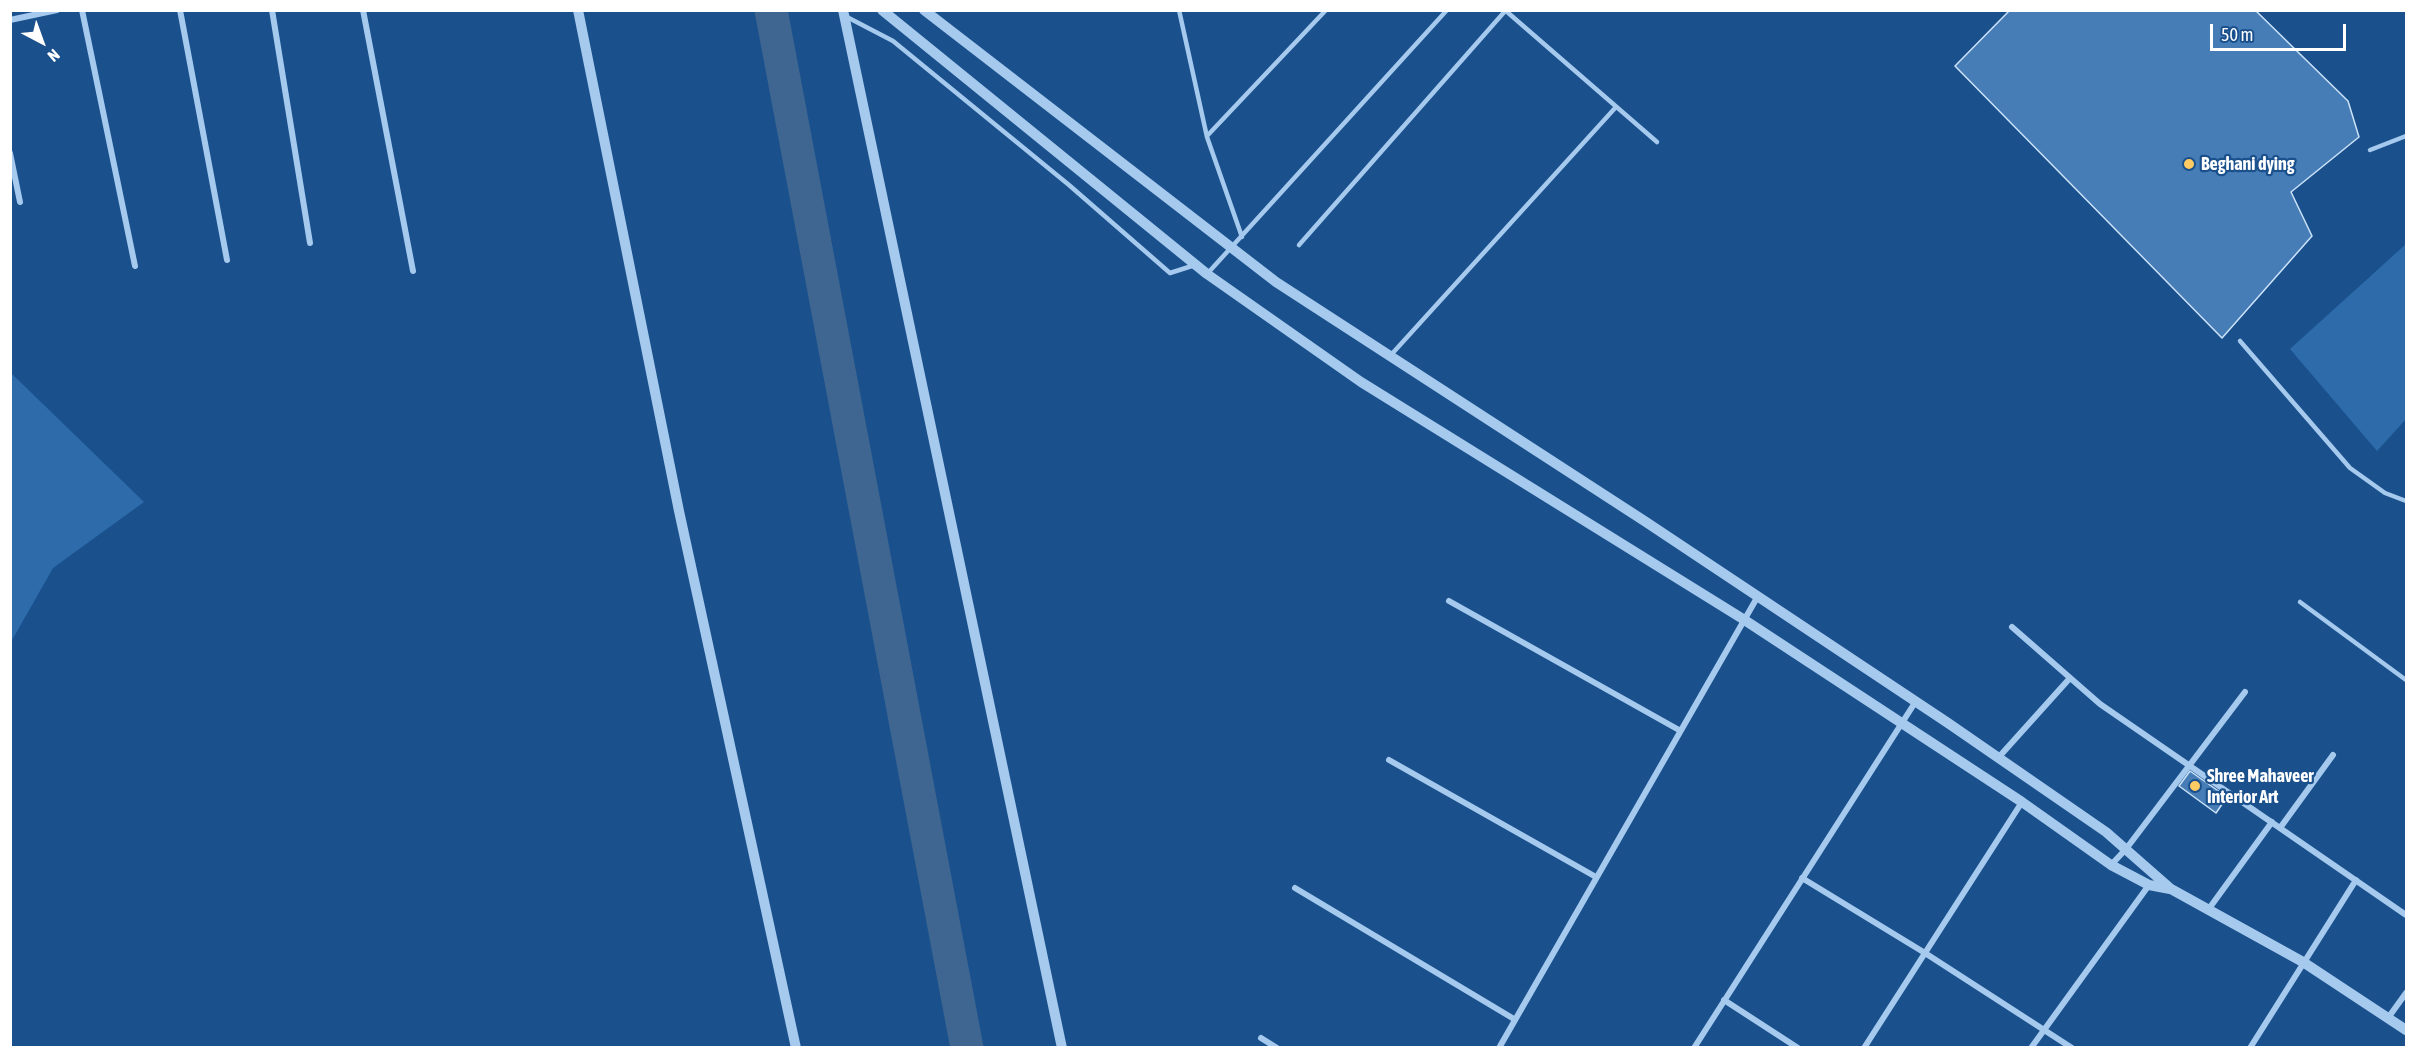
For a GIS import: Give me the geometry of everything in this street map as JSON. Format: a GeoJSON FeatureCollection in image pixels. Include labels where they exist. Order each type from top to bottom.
{"type":"FeatureCollection","features":[{"type":"Feature","properties":{"kind":"street"},"geometry":{"type":"LineString","coordinates":[[10,20],[57,10]]}},
{"type":"Feature","properties":{"kind":"street"},"geometry":{"type":"LineString","coordinates":[[82,10],[135,266]]}},
{"type":"Feature","properties":{"kind":"street"},"geometry":{"type":"LineString","coordinates":[[180,10],[227,260]]}},
{"type":"Feature","properties":{"kind":"street"},"geometry":{"type":"LineString","coordinates":[[273,10],[310,243]]}},
{"type":"Feature","properties":{"kind":"street"},"geometry":{"type":"LineString","coordinates":[[363,10],[413,271]]}},
{"type":"Feature","properties":{"kind":"street"},"geometry":{"type":"LineString","coordinates":[[578,10],[679,511],[796,1047]]}},
{"type":"Feature","properties":{"kind":"street"},"geometry":{"type":"LineString","coordinates":[[882,10],[1207,274],[1361,382],[1743,619],[2022,802],[2111,865],[2150,885],[2171,889]]}},
{"type":"Feature","properties":{"kind":"street"},"geometry":{"type":"LineString","coordinates":[[924,10],[1276,282],[1916,701],[2106,832],[2171,889],[2303,962],[2406,1030]]}},
{"type":"Feature","properties":{"kind":"street"},"geometry":{"type":"LineString","coordinates":[[843,13],[1062,1047]]}},
{"type":"Feature","properties":{"kind":"street"},"geometry":{"type":"LineString","coordinates":[[10,153],[20,202]]}},
{"type":"Feature","properties":{"kind":"street"},"geometry":{"type":"LineString","coordinates":[[1498,1047],[1758,596]]}},
{"type":"Feature","properties":{"kind":"street"},"geometry":{"type":"LineString","coordinates":[[1449,602],[1679,730]]}},
{"type":"Feature","properties":{"kind":"street"},"geometry":{"type":"LineString","coordinates":[[2012,627],[2100,704],[2406,915]]}},
{"type":"Feature","properties":{"kind":"street"},"geometry":{"type":"LineString","coordinates":[[1998,758],[2070,678]]}},
{"type":"Feature","properties":{"kind":"street"},"geometry":{"type":"LineString","coordinates":[[2111,865],[2126,849],[2245,692]]}},
{"type":"Feature","properties":{"kind":"street"},"geometry":{"type":"LineString","coordinates":[[1694,1047],[1916,701]]}},
{"type":"Feature","properties":{"kind":"street"},"geometry":{"type":"LineString","coordinates":[[2280,828],[2333,754]]}},
{"type":"Feature","properties":{"kind":"street"},"geometry":{"type":"LineString","coordinates":[[1389,760],[1596,877]]}},
{"type":"Feature","properties":{"kind":"street"},"geometry":{"type":"LineString","coordinates":[[1864,1047],[2022,802]]}},
{"type":"Feature","properties":{"kind":"street"},"geometry":{"type":"LineString","coordinates":[[2208,910],[2272,822]]}},
{"type":"Feature","properties":{"kind":"street"},"geometry":{"type":"LineString","coordinates":[[1802,878],[2072,1047]]}},
{"type":"Feature","properties":{"kind":"street"},"geometry":{"type":"LineString","coordinates":[[2252,1047],[2356,880]]}},
{"type":"Feature","properties":{"kind":"street"},"geometry":{"type":"LineString","coordinates":[[2031,1047],[2150,885]]}},
{"type":"Feature","properties":{"kind":"street"},"geometry":{"type":"LineString","coordinates":[[1295,888],[1514,1019]]}},
{"type":"Feature","properties":{"kind":"street"},"geometry":{"type":"LineString","coordinates":[[2388,1018],[2406,993]]}},
{"type":"Feature","properties":{"kind":"street"},"geometry":{"type":"LineString","coordinates":[[1724,1000],[1798,1047]]}},
{"type":"Feature","properties":{"kind":"street"},"geometry":{"type":"LineString","coordinates":[[1261,1038],[1277,1047]]}},
{"type":"Feature","properties":{"kind":"lane"},"geometry":{"type":"LineString","coordinates":[[1179,10],[1207,136],[1242,237]]}},
{"type":"Feature","properties":{"kind":"lane"},"geometry":{"type":"LineString","coordinates":[[1207,136],[1326,10]]}},
{"type":"Feature","properties":{"kind":"lane"},"geometry":{"type":"LineString","coordinates":[[1207,274],[1447,10]]}},
{"type":"Feature","properties":{"kind":"lane"},"geometry":{"type":"LineString","coordinates":[[1299,246],[1506,11],[1657,142]]}},
{"type":"Feature","properties":{"kind":"lane"},"geometry":{"type":"LineString","coordinates":[[843,13],[893,41],[1069,185],[1170,273],[1196,265]]}},
{"type":"Feature","properties":{"kind":"lane"},"geometry":{"type":"LineString","coordinates":[[1390,356],[1616,107]]}},
{"type":"Feature","properties":{"kind":"lane"},"geometry":{"type":"LineString","coordinates":[[2370,150],[2406,136]]}},
{"type":"Feature","properties":{"kind":"lane"},"geometry":{"type":"LineString","coordinates":[[2240,341],[2350,468],[2385,493],[2406,501]]}},
{"type":"Feature","properties":{"kind":"lane"},"geometry":{"type":"LineString","coordinates":[[2300,602],[2406,680]]}},
{"type":"Feature","properties":{"kind":"shaded area"},"geometry":{"type":"Polygon","coordinates":[[[2406,244],[2406,419],[2377,451],[2290,349],[2406,244]]]}},
{"type":"Feature","properties":{"kind":"shaded area"},"geometry":{"type":"Polygon","coordinates":[[[11,373],[144,502],[53,568],[11,642],[11,373]]]}},
{"type":"Feature","properties":{"kind":"building","name":"Beghani dying"},"geometry":{"type":"Polygon","coordinates":[[[2010,10],[2255,10],[2348,101],[2359,137],[2291,192],[2312,236],[2222,338],[1955,66],[2010,10]]]}},
{"type":"Feature","properties":{"kind":"building"},"geometry":{"type":"Polygon","coordinates":[[[2190,771],[2227,797],[2216,813],[2179,786],[2190,771]]]}},
{"type":"Feature","properties":{"kind":"waterway"},"geometry":{"type":"LineString","coordinates":[[771,10],[967,1048]]}},
{"type":"Feature","properties":{"kind":"place","name":"Beghani dying"},"geometry":{"type":"Point","coordinates":[2189,164]}},
{"type":"Feature","properties":{"kind":"place","name":"Shree Mahaveer Interior Art"},"geometry":{"type":"Point","coordinates":[2195,786]}}]}
